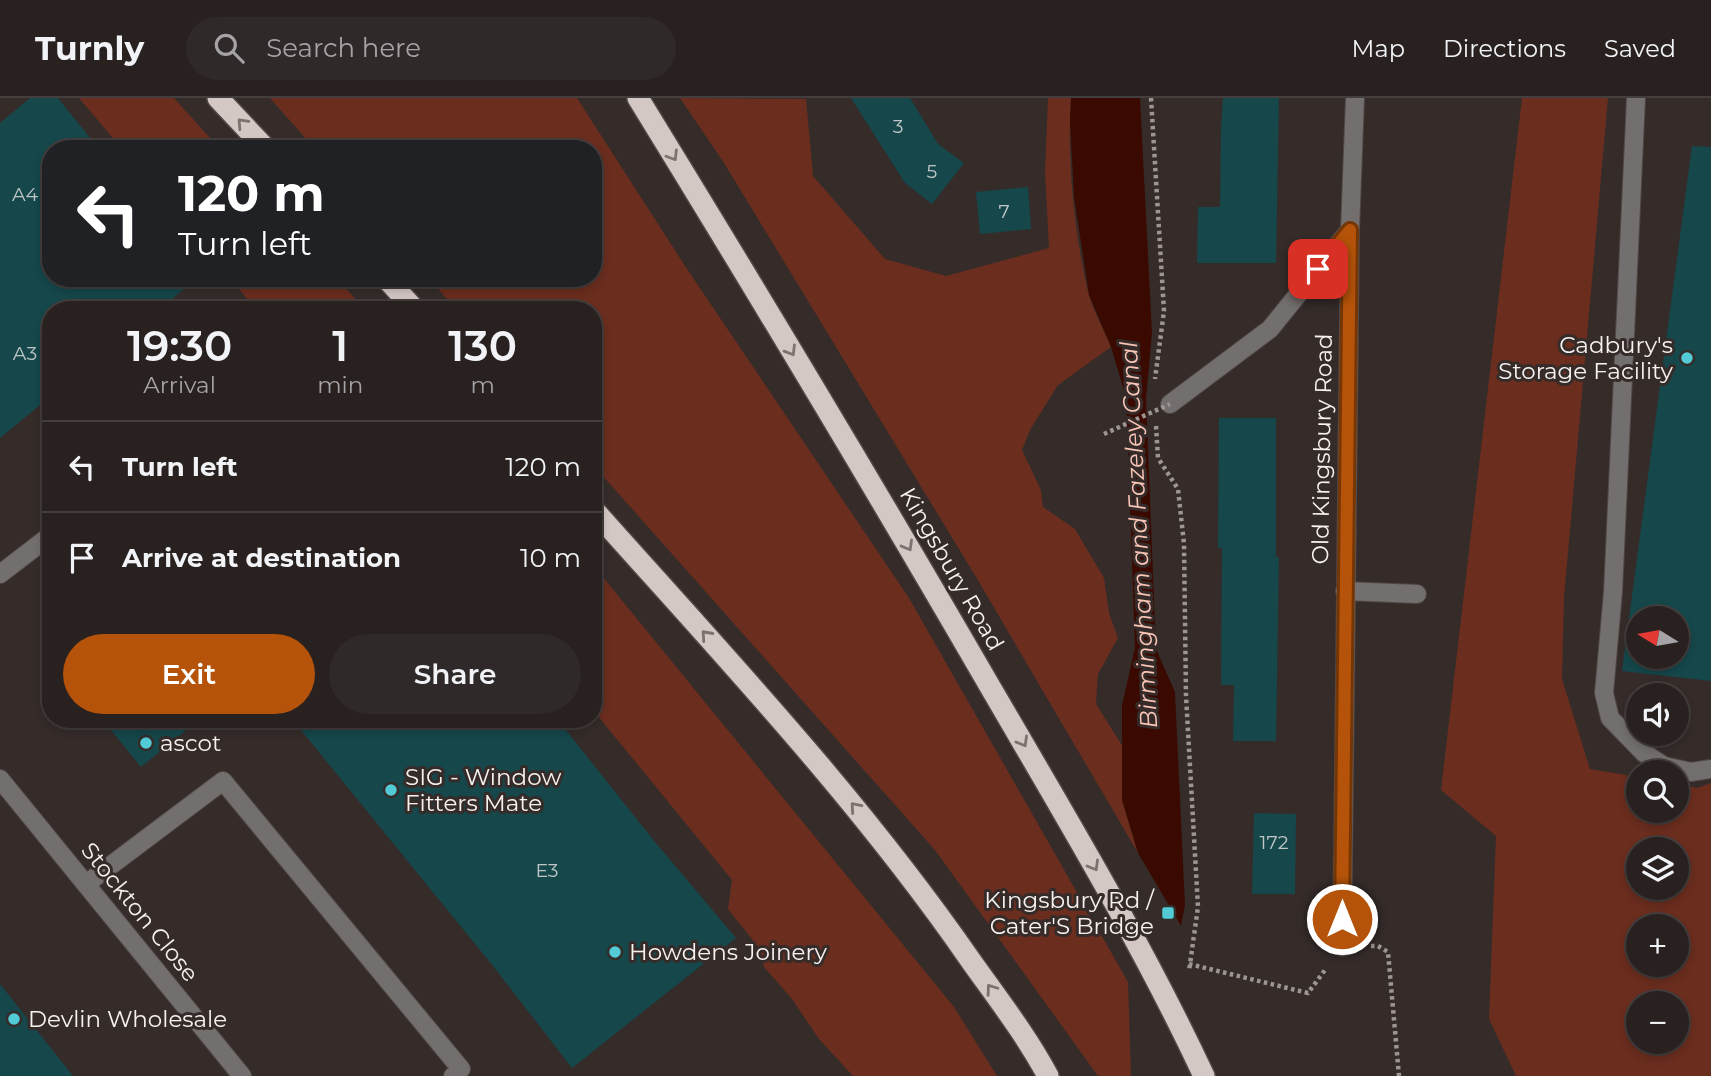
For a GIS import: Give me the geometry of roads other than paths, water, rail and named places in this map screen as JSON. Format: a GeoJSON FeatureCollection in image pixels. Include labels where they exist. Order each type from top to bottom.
{"type":"FeatureCollection","features":[{"type":"Feature","properties":{"kind":"highway"},"geometry":{"type":"LineString","coordinates":[[218,98],[258,140]]}},
{"type":"Feature","properties":{"kind":"highway","name":"Kingsbury Road"},"geometry":{"type":"LineString","coordinates":[[638,98],[883,502],[1060,807],[1140,949],[1204,1076]]}},
{"type":"Feature","properties":{"kind":"highway"},"geometry":{"type":"LineString","coordinates":[[394,287],[407,301]]}},
{"type":"Feature","properties":{"kind":"highway"},"geometry":{"type":"LineString","coordinates":[[602,519],[861,813],[924,893],[1031,1045],[1048,1076]]}},
{"type":"Feature","properties":{"kind":"highway"},"geometry":{"type":"LineString","coordinates":[[1031,1045],[1065,1076]]}},
{"type":"Feature","properties":{"kind":"street","name":"Old Kingsbury Road"},"geometry":{"type":"LineString","coordinates":[[1342,947],[1350,230],[1355,98]]}},
{"type":"Feature","properties":{"kind":"street"},"geometry":{"type":"LineString","coordinates":[[1636,98],[1614,592],[1604,693],[1610,718],[1644,753],[1664,766],[1691,772],[1711,769]]}},
{"type":"Feature","properties":{"kind":"street"},"geometry":{"type":"LineString","coordinates":[[1162,405],[1270,328],[1350,230]]}},
{"type":"Feature","properties":{"kind":"street"},"geometry":{"type":"LineString","coordinates":[[0,574],[42,542]]}},
{"type":"Feature","properties":{"kind":"street","name":"Old Kingsbury Road"},"geometry":{"type":"LineString","coordinates":[[1345,591],[1417,594]]}},
{"type":"Feature","properties":{"kind":"street","name":"Stockton Close"},"geometry":{"type":"LineString","coordinates":[[0,779],[242,1076]]}},
{"type":"Feature","properties":{"kind":"street"},"geometry":{"type":"LineString","coordinates":[[86,884],[223,781],[461,1069],[453,1076]]}},
{"type":"Feature","properties":{"kind":"water","name":"Birmingham and Fazeley Canal"},"geometry":{"type":"Polygon","coordinates":[[[1071,98],[1140,98],[1152,333],[1146,399],[1156,649],[1175,692],[1185,905],[1181,926],[1138,853],[1122,800],[1122,705],[1135,648],[1126,397],[1111,347],[1089,295],[1074,197],[1071,98]]]}},
{"type":"Feature","properties":{"kind":"place","name":"Cadbury's Storage Facility"},"geometry":{"type":"Point","coordinates":[1687,358]}},
{"type":"Feature","properties":{"kind":"place","name":"ascot"},"geometry":{"type":"Point","coordinates":[146,743]}},
{"type":"Feature","properties":{"kind":"place","name":"SIG - Window Fitters Mate"},"geometry":{"type":"Point","coordinates":[391,790]}},
{"type":"Feature","properties":{"kind":"place","name":"Kingsbury Rd / Cater'S Bridge"},"geometry":{"type":"Point","coordinates":[1168,913]}},
{"type":"Feature","properties":{"kind":"place","name":"Howdens Joinery"},"geometry":{"type":"Point","coordinates":[615,952]}},
{"type":"Feature","properties":{"kind":"place","name":"Devlin Wholesale"},"geometry":{"type":"Point","coordinates":[14,1019]}}]}
